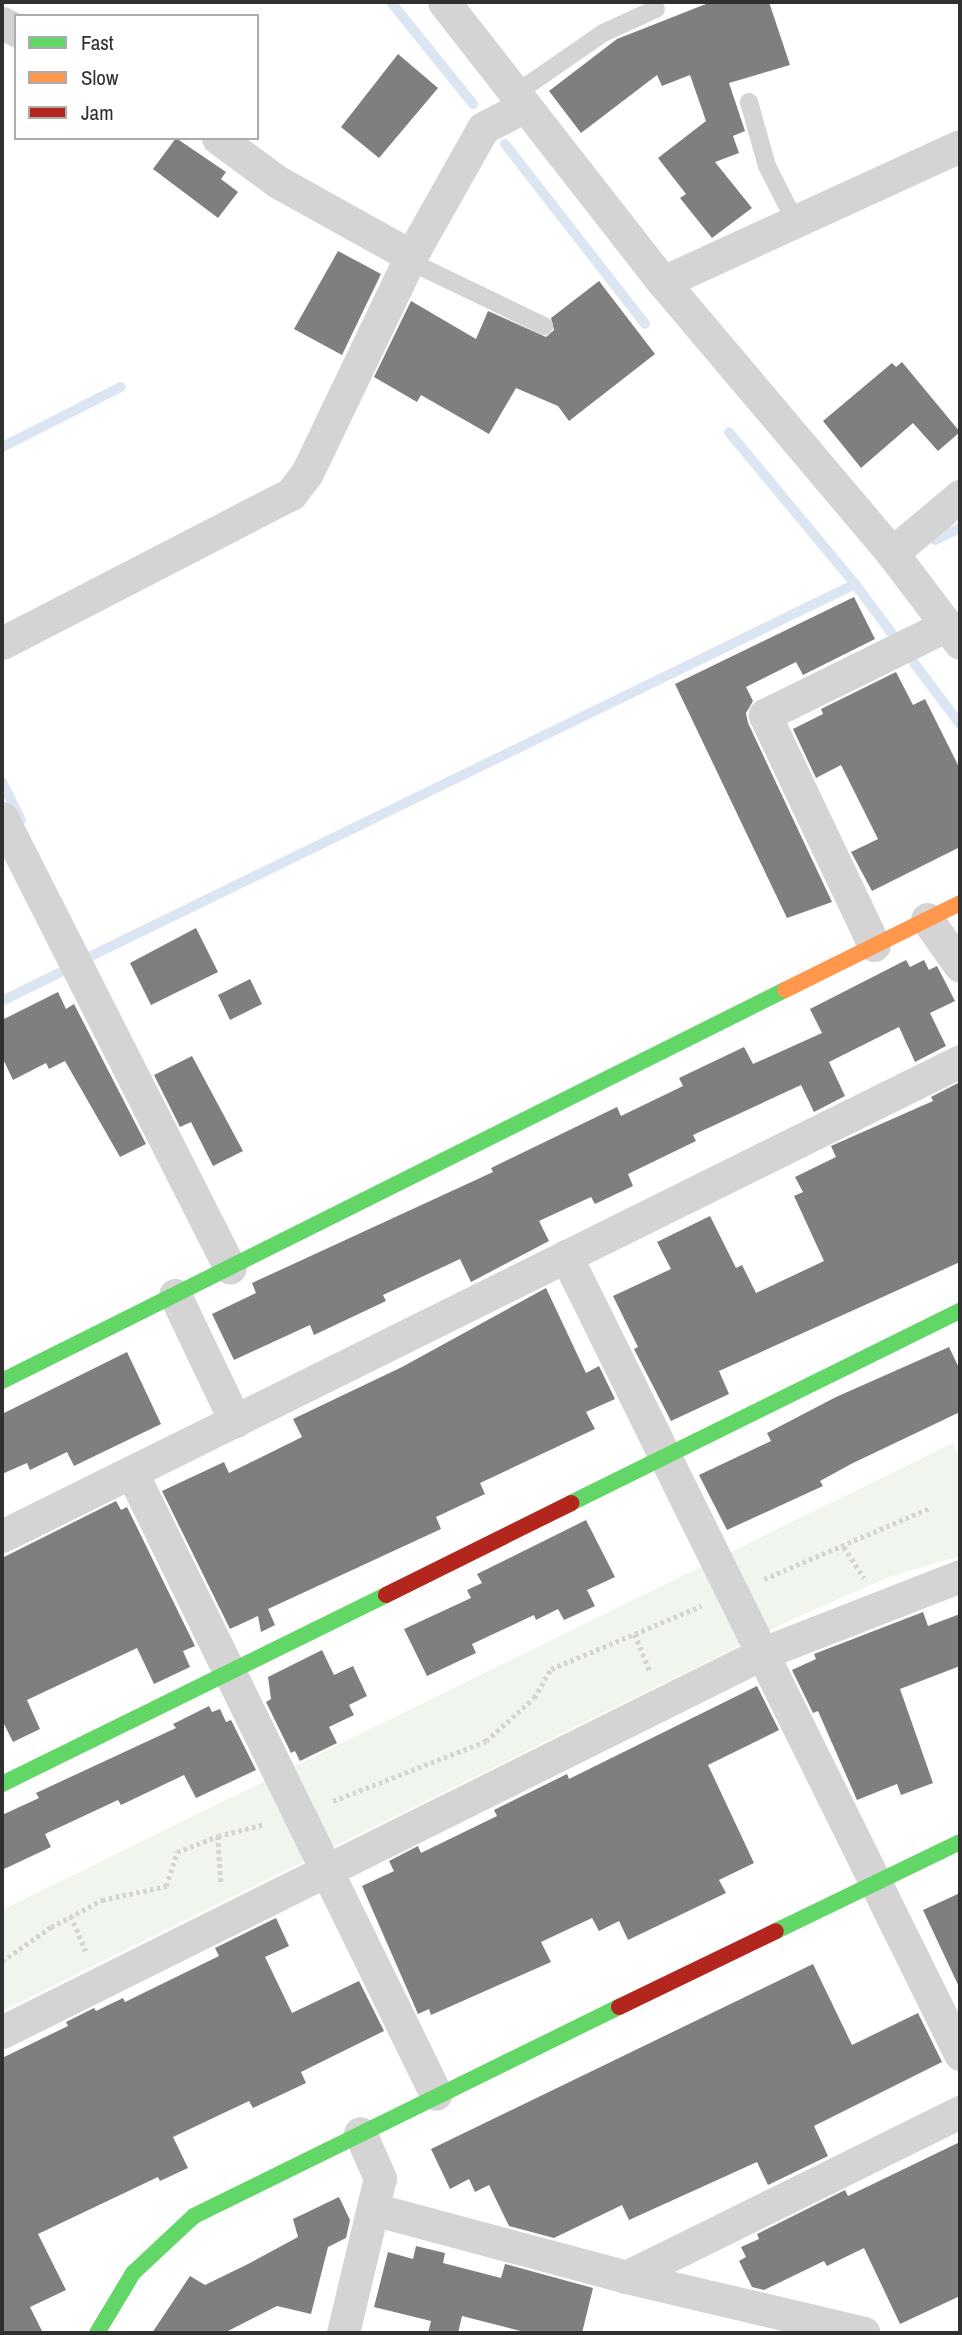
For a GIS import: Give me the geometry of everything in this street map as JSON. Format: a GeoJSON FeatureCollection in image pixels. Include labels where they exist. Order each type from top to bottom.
{"type":"FeatureCollection","features":[{"type":"Feature","properties":{"kind":"street"},"geometry":{"type":"LineString","coordinates":[[444,2],[663,282],[892,553],[954,634],[765,715],[874,945]]}},
{"type":"Feature","properties":{"kind":"street"},"geometry":{"type":"LineString","coordinates":[[2,643],[291,494],[307,473],[410,258],[483,128],[520,100]]}},
{"type":"Feature","properties":{"kind":"street"},"geometry":{"type":"LineString","coordinates":[[221,140],[278,182],[410,258]]}},
{"type":"Feature","properties":{"kind":"street"},"geometry":{"type":"LineString","coordinates":[[663,282],[960,146]]}},
{"type":"Feature","properties":{"kind":"street"},"geometry":{"type":"LineString","coordinates":[[892,553],[960,496]]}},
{"type":"Feature","properties":{"kind":"street"},"geometry":{"type":"LineString","coordinates":[[2,818],[230,1268]]}},
{"type":"Feature","properties":{"kind":"street"},"geometry":{"type":"LineString","coordinates":[[2,1381],[960,903]]}},
{"type":"Feature","properties":{"kind":"street"},"geometry":{"type":"LineString","coordinates":[[927,919],[960,966]]}},
{"type":"Feature","properties":{"kind":"street"},"geometry":{"type":"LineString","coordinates":[[2,1536],[960,1061]]}},
{"type":"Feature","properties":{"kind":"street"},"geometry":{"type":"LineString","coordinates":[[566,1256],[960,2054]]}},
{"type":"Feature","properties":{"kind":"street"},"geometry":{"type":"LineString","coordinates":[[175,1296],[235,1421]]}},
{"type":"Feature","properties":{"kind":"street"},"geometry":{"type":"LineString","coordinates":[[2,1784],[960,1311]]}},
{"type":"Feature","properties":{"kind":"street"},"geometry":{"type":"LineString","coordinates":[[132,1473],[329,1870],[436,2094]]}},
{"type":"Feature","properties":{"kind":"street"},"geometry":{"type":"LineString","coordinates":[[2,2032],[763,1653],[960,1576]]}},
{"type":"Feature","properties":{"kind":"street"},"geometry":{"type":"LineString","coordinates":[[97,2333],[133,2273],[194,2216],[436,2094],[876,1880],[960,1842]]}},
{"type":"Feature","properties":{"kind":"street"},"geometry":{"type":"LineString","coordinates":[[626,2277],[960,2112]]}},
{"type":"Feature","properties":{"kind":"street"},"geometry":{"type":"LineString","coordinates":[[343,2333],[380,2178],[360,2133]]}},
{"type":"Feature","properties":{"kind":"street"},"geometry":{"type":"LineString","coordinates":[[373,2210],[824,2330],[864,2333]]}},
{"type":"Feature","properties":{"kind":"lane"},"geometry":{"type":"LineString","coordinates":[[520,100],[603,33],[656,9]]}},
{"type":"Feature","properties":{"kind":"lane"},"geometry":{"type":"LineString","coordinates":[[749,102],[767,166],[794,221]]}},
{"type":"Feature","properties":{"kind":"lane"},"geometry":{"type":"LineString","coordinates":[[410,258],[544,326]]}},
{"type":"Feature","properties":{"kind":"path"},"geometry":{"type":"LineString","coordinates":[[2,1961],[51,1927],[102,1900],[166,1886],[177,1852],[218,1836],[300,1814],[486,1741],[534,1698],[551,1669],[930,1508]]}},
{"type":"Feature","properties":{"kind":"path"},"geometry":{"type":"LineString","coordinates":[[218,1836],[219,1880],[234,1916]]}},
{"type":"Feature","properties":{"kind":"shaded area"},"geometry":{"type":"Polygon","coordinates":[[[953,1443],[960,1459],[960,1556],[889,1577],[791,1620],[2,2011],[2,1910],[953,1443]]]}},
{"type":"Feature","properties":{"kind":"building"},"geometry":{"type":"Polygon","coordinates":[[[711,2],[769,2],[790,65],[729,83],[745,131],[733,136],[739,153],[715,162],[752,208],[712,238],[680,198],[686,194],[658,158],[706,121],[690,75],[662,86],[657,75],[581,133],[549,91],[617,39],[711,2]]]}},
{"type":"Feature","properties":{"kind":"building"},"geometry":{"type":"Polygon","coordinates":[[[398,54],[438,88],[379,158],[341,127],[398,54]]]}},
{"type":"Feature","properties":{"kind":"building"},"geometry":{"type":"Polygon","coordinates":[[[175,140],[179,140],[226,172],[221,179],[238,192],[218,218],[153,169],[175,140]]]}},
{"type":"Feature","properties":{"kind":"building"},"geometry":{"type":"Polygon","coordinates":[[[338,251],[381,274],[342,355],[294,329],[338,251]]]}},
{"type":"Feature","properties":{"kind":"building"},"geometry":{"type":"Polygon","coordinates":[[[599,281],[655,354],[569,421],[558,406],[516,388],[489,434],[421,395],[417,402],[374,377],[411,301],[476,339],[488,311],[546,337],[554,330],[551,318],[599,281]]]}},
{"type":"Feature","properties":{"kind":"building"},"geometry":{"type":"Polygon","coordinates":[[[902,362],[960,432],[938,451],[913,423],[861,468],[823,421],[892,363],[896,367],[902,362]]]}},
{"type":"Feature","properties":{"kind":"building"},"geometry":{"type":"Polygon","coordinates":[[[854,597],[875,639],[803,675],[796,662],[746,687],[753,701],[746,713],[748,723],[832,902],[787,918],[675,684],[854,597]]]}},
{"type":"Feature","properties":{"kind":"building"},"geometry":{"type":"Polygon","coordinates":[[[896,672],[913,705],[925,699],[960,769],[960,847],[872,891],[851,852],[878,839],[841,765],[816,778],[793,729],[823,714],[821,709],[896,672]]]}},
{"type":"Feature","properties":{"kind":"building"},"geometry":{"type":"Polygon","coordinates":[[[196,928],[218,972],[151,1005],[130,963],[196,928]]]}},
{"type":"Feature","properties":{"kind":"building"},"geometry":{"type":"Polygon","coordinates":[[[906,960],[910,967],[924,960],[929,970],[937,966],[955,1001],[930,1013],[946,1046],[915,1062],[899,1027],[829,1062],[845,1096],[814,1112],[801,1085],[693,1135],[696,1141],[628,1174],[633,1186],[595,1204],[591,1197],[539,1221],[549,1241],[471,1282],[460,1259],[383,1295],[386,1301],[314,1335],[310,1325],[234,1360],[212,1314],[256,1293],[252,1283],[493,1172],[491,1168],[617,1107],[621,1116],[683,1086],[679,1078],[744,1047],[753,1064],[822,1033],[810,1009],[906,960]]]}},
{"type":"Feature","properties":{"kind":"building"},"geometry":{"type":"Polygon","coordinates":[[[250,979],[262,1004],[230,1020],[218,995],[250,979]]]}},
{"type":"Feature","properties":{"kind":"building"},"geometry":{"type":"Polygon","coordinates":[[[58,992],[66,1009],[74,1004],[146,1144],[120,1157],[65,1061],[49,1069],[46,1063],[13,1080],[2,1057],[2,1020],[58,992]]]}},
{"type":"Feature","properties":{"kind":"building"},"geometry":{"type":"Polygon","coordinates":[[[192,1056],[243,1151],[213,1166],[191,1122],[180,1127],[154,1075],[192,1056]]]}},
{"type":"Feature","properties":{"kind":"building"},"geometry":{"type":"Polygon","coordinates":[[[960,1082],[960,1262],[719,1371],[729,1394],[671,1421],[634,1349],[638,1347],[613,1296],[671,1269],[657,1242],[710,1216],[736,1268],[742,1265],[756,1293],[824,1261],[794,1196],[803,1192],[795,1177],[836,1157],[831,1146],[933,1101],[931,1097],[960,1082]]]}},
{"type":"Feature","properties":{"kind":"building"},"geometry":{"type":"Polygon","coordinates":[[[546,1288],[586,1373],[599,1366],[615,1399],[586,1412],[595,1429],[480,1483],[485,1494],[436,1517],[441,1529],[268,1609],[275,1625],[261,1632],[258,1616],[230,1629],[162,1491],[224,1462],[229,1473],[302,1437],[293,1419],[402,1367],[546,1288]]]}},
{"type":"Feature","properties":{"kind":"building"},"geometry":{"type":"Polygon","coordinates":[[[949,1347],[960,1370],[960,1412],[851,1464],[820,1481],[823,1486],[727,1530],[699,1475],[771,1441],[767,1433],[836,1397],[949,1347]]]}},
{"type":"Feature","properties":{"kind":"building"},"geometry":{"type":"Polygon","coordinates":[[[127,1352],[161,1424],[74,1466],[67,1452],[30,1470],[27,1463],[2,1474],[2,1414],[127,1352]]]}},
{"type":"Feature","properties":{"kind":"building"},"geometry":{"type":"Polygon","coordinates":[[[116,1501],[121,1510],[127,1507],[195,1646],[183,1651],[190,1667],[154,1684],[137,1648],[27,1700],[40,1729],[13,1742],[2,1720],[2,1558],[116,1501]]]}},
{"type":"Feature","properties":{"kind":"building"},"geometry":{"type":"Polygon","coordinates":[[[586,1520],[615,1577],[587,1590],[595,1606],[564,1620],[558,1609],[536,1620],[534,1615],[472,1644],[476,1653],[427,1676],[404,1629],[471,1598],[467,1590],[482,1583],[477,1574],[586,1520]]]}},
{"type":"Feature","properties":{"kind":"building"},"geometry":{"type":"Polygon","coordinates":[[[923,1612],[928,1626],[960,1614],[960,1666],[900,1689],[933,1783],[901,1795],[897,1784],[857,1800],[818,1711],[813,1713],[792,1670],[816,1659],[814,1654],[923,1612]]]}},
{"type":"Feature","properties":{"kind":"building"},"geometry":{"type":"Polygon","coordinates":[[[322,1650],[334,1675],[353,1666],[367,1696],[349,1705],[354,1715],[329,1727],[337,1743],[300,1761],[295,1751],[291,1753],[266,1702],[271,1699],[268,1677],[322,1650]]]}},
{"type":"Feature","properties":{"kind":"building"},"geometry":{"type":"Polygon","coordinates":[[[757,1686],[779,1730],[708,1765],[754,1863],[719,1880],[726,1893],[628,1940],[619,1921],[599,1931],[592,1918],[541,1942],[551,1962],[431,2015],[429,2009],[418,2014],[362,1886],[394,1871],[389,1861],[418,1846],[421,1853],[497,1816],[494,1810],[567,1774],[569,1779],[757,1686]]]}},
{"type":"Feature","properties":{"kind":"building"},"geometry":{"type":"Polygon","coordinates":[[[209,1706],[212,1712],[220,1709],[226,1722],[231,1720],[256,1770],[196,1798],[184,1775],[121,1805],[118,1800],[45,1834],[51,1847],[2,1870],[2,1815],[39,1798],[36,1793],[176,1728],[173,1724],[209,1706]]]}},
{"type":"Feature","properties":{"kind":"building"},"geometry":{"type":"Polygon","coordinates":[[[960,1893],[960,1989],[923,1910],[960,1893]]]}},
{"type":"Feature","properties":{"kind":"building"},"geometry":{"type":"Polygon","coordinates":[[[276,1918],[289,1946],[265,1957],[292,2013],[359,1981],[384,2031],[301,2072],[306,2083],[253,2108],[249,2101],[173,2137],[188,2168],[160,2181],[158,2177],[38,2234],[66,2290],[30,2307],[43,2333],[2,2333],[2,2058],[68,2026],[66,2022],[94,2008],[96,2011],[123,1998],[125,2002],[219,1956],[215,1948],[276,1918]]]}},
{"type":"Feature","properties":{"kind":"building"},"geometry":{"type":"Polygon","coordinates":[[[813,1964],[852,2045],[918,2013],[942,2062],[814,2126],[828,2156],[768,2185],[757,2162],[629,2220],[622,2205],[554,2238],[509,2226],[489,2185],[475,2192],[469,2179],[450,2189],[431,2149],[813,1964]]]}},
{"type":"Feature","properties":{"kind":"building"},"geometry":{"type":"Polygon","coordinates":[[[960,2142],[960,2296],[900,2324],[864,2248],[827,2266],[824,2261],[764,2290],[752,2287],[739,2261],[746,2257],[741,2247],[759,2239],[757,2234],[845,2190],[848,2196],[960,2142]]]}},
{"type":"Feature","properties":{"kind":"building"},"geometry":{"type":"Polygon","coordinates":[[[339,2197],[350,2220],[346,2238],[328,2247],[311,2314],[277,2306],[224,2333],[152,2333],[190,2276],[205,2285],[248,2264],[298,2237],[293,2219],[339,2197]]]}},
{"type":"Feature","properties":{"kind":"building"},"geometry":{"type":"Polygon","coordinates":[[[416,2246],[445,2253],[443,2263],[501,2278],[505,2264],[593,2288],[582,2333],[528,2333],[462,2316],[458,2333],[428,2333],[431,2321],[374,2307],[388,2252],[413,2259],[416,2246]]]}},
{"type":"Feature","properties":{"kind":"waterway"},"geometry":{"type":"LineString","coordinates":[[391,2],[473,104]]}},
{"type":"Feature","properties":{"kind":"waterway"},"geometry":{"type":"LineString","coordinates":[[505,144],[645,324]]}},
{"type":"Feature","properties":{"kind":"waterway"},"geometry":{"type":"LineString","coordinates":[[2,447],[121,387]]}},
{"type":"Feature","properties":{"kind":"waterway"},"geometry":{"type":"LineString","coordinates":[[91,956],[855,584],[729,432]]}},
{"type":"Feature","properties":{"kind":"waterway"},"geometry":{"type":"LineString","coordinates":[[935,540],[960,528]]}},
{"type":"Feature","properties":{"kind":"waterway"},"geometry":{"type":"LineString","coordinates":[[855,584],[893,635]]}},
{"type":"Feature","properties":{"kind":"waterway"},"geometry":{"type":"LineString","coordinates":[[914,663],[960,724]]}},
{"type":"Feature","properties":{"kind":"waterway"},"geometry":{"type":"LineString","coordinates":[[2,782],[21,820]]}},
{"type":"Feature","properties":{"kind":"waterway"},"geometry":{"type":"LineString","coordinates":[[2,1001],[59,973]]}},
{"type":"Feature","properties":{"kind":"traffic: fast"},"geometry":{"type":"LineString","coordinates":[[2,1381],[785,990]]}},
{"type":"Feature","properties":{"kind":"traffic: fast"},"geometry":{"type":"LineString","coordinates":[[571,1503],[960,1311]]}},
{"type":"Feature","properties":{"kind":"traffic: fast"},"geometry":{"type":"LineString","coordinates":[[2,1784],[386,1595]]}},
{"type":"Feature","properties":{"kind":"traffic: fast"},"geometry":{"type":"LineString","coordinates":[[776,1931],[960,1842]]}},
{"type":"Feature","properties":{"kind":"traffic: fast"},"geometry":{"type":"LineString","coordinates":[[97,2333],[133,2273],[194,2216],[619,2007]]}},
{"type":"Feature","properties":{"kind":"traffic: slow"},"geometry":{"type":"LineString","coordinates":[[785,990],[960,903]]}},
{"type":"Feature","properties":{"kind":"traffic: jam"},"geometry":{"type":"LineString","coordinates":[[386,1595],[571,1503]]}},
{"type":"Feature","properties":{"kind":"traffic: jam"},"geometry":{"type":"LineString","coordinates":[[619,2007],[776,1931]]}}]}
